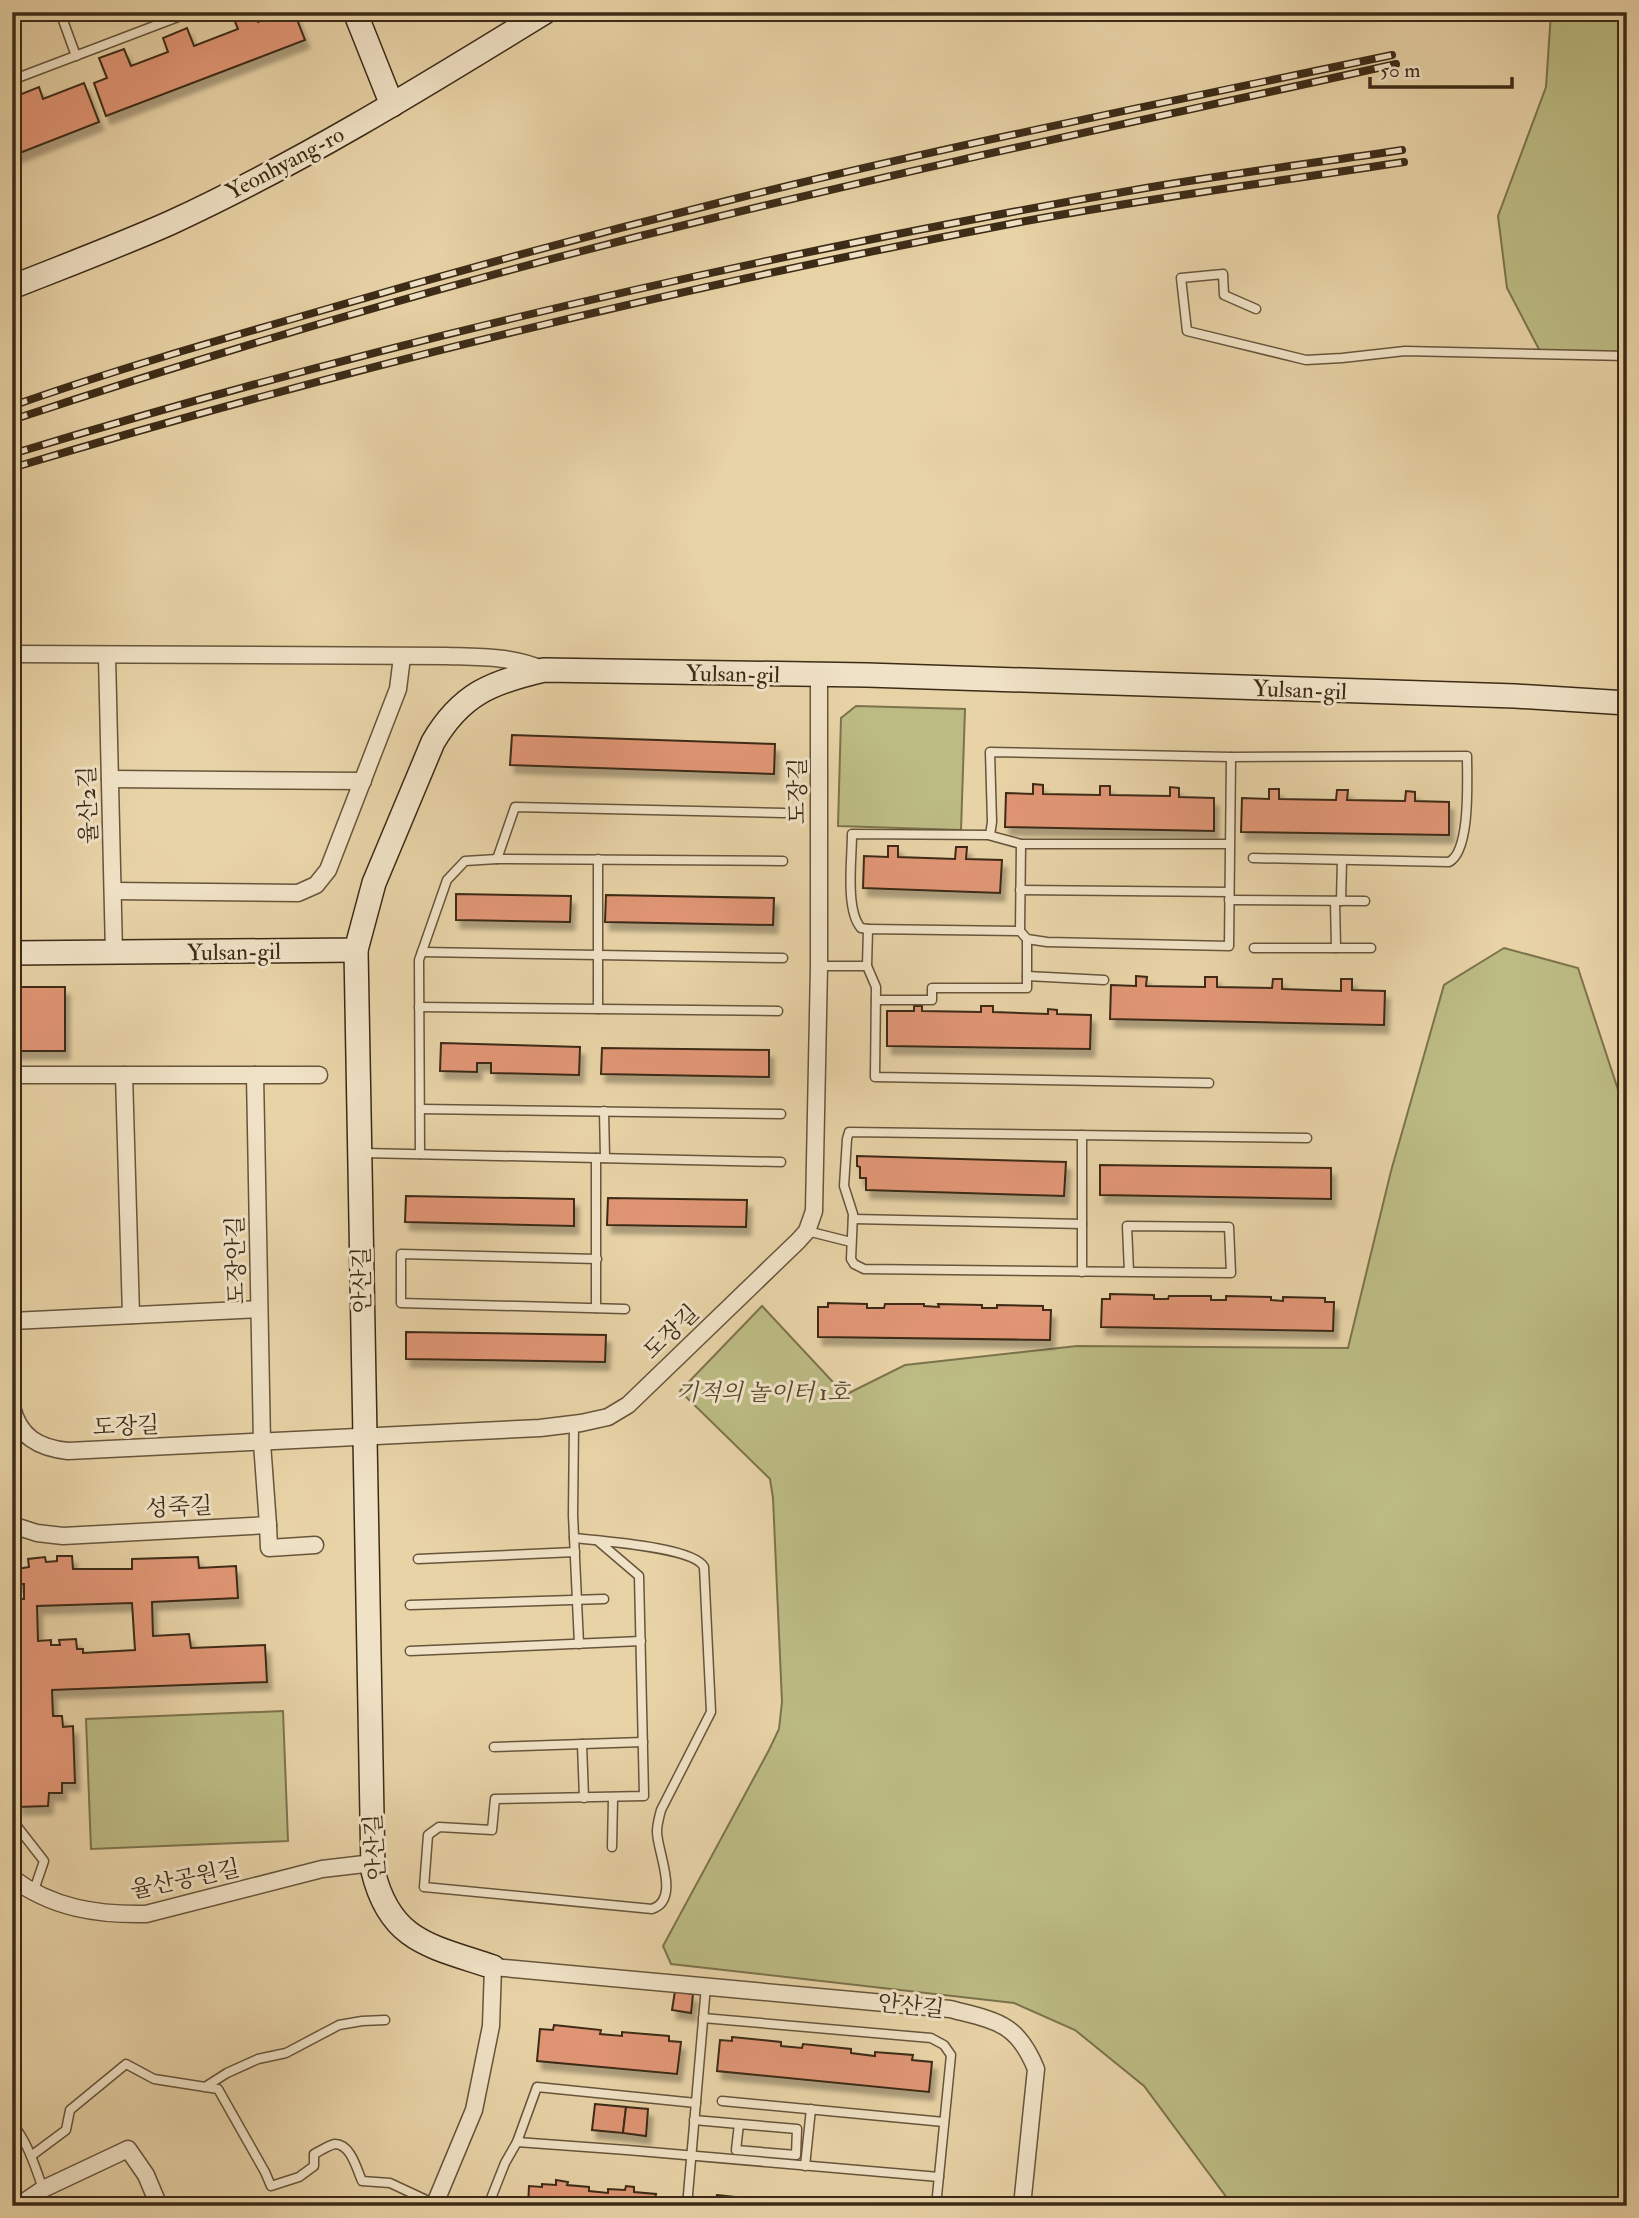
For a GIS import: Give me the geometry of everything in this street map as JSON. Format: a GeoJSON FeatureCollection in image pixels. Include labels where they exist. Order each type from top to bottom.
{"type":"FeatureCollection","features":[{"type":"Feature","properties":{"kind":"street"},"geometry":{"type":"LineString","coordinates":[[355,12],[392,105]]}},
{"type":"Feature","properties":{"kind":"street","name":"Yeonhyang-ro"},"geometry":{"type":"LineString","coordinates":[[12,287],[170,223],[276,169],[392,105],[545,12]]}},
{"type":"Feature","properties":{"kind":"street"},"geometry":{"type":"LineString","coordinates":[[12,654],[509,659],[544,670]]}},
{"type":"Feature","properties":{"kind":"street","name":"율산2길"},"geometry":{"type":"LineString","coordinates":[[107,656],[114,953]]}},
{"type":"Feature","properties":{"kind":"street"},"geometry":{"type":"LineString","coordinates":[[113,891],[298,893],[316,885],[328,870],[398,689],[402,657]]}},
{"type":"Feature","properties":{"kind":"street","name":"Yulsan-gil"},"geometry":{"type":"LineString","coordinates":[[12,953],[356,950],[374,883],[444,723],[458,707],[487,687],[544,670],[819,675],[1515,696],[1627,704]]}},
{"type":"Feature","properties":{"kind":"street","name":"도장길"},"geometry":{"type":"LineString","coordinates":[[12,1407],[17,1432],[50,1449],[68,1451],[540,1428],[608,1418],[628,1405],[807,1231],[814,1211],[819,966],[819,675]]}},
{"type":"Feature","properties":{"kind":"street"},"geometry":{"type":"LineString","coordinates":[[110,779],[363,781]]}},
{"type":"Feature","properties":{"kind":"street","name":"안산길"},"geometry":{"type":"LineString","coordinates":[[356,950],[373,1863],[377,1889],[383,1903],[398,1925],[416,1939],[493,1966],[950,2009],[997,2021],[1014,2032],[1028,2049],[1036,2069],[1022,2206]]}},
{"type":"Feature","properties":{"kind":"street"},"geometry":{"type":"LineString","coordinates":[[12,1075],[319,1075]]}},
{"type":"Feature","properties":{"kind":"street"},"geometry":{"type":"LineString","coordinates":[[124,1075],[131,1315]]}},
{"type":"Feature","properties":{"kind":"street","name":"도장안길"},"geometry":{"type":"LineString","coordinates":[[255,1075],[262,1443]]}},
{"type":"Feature","properties":{"kind":"street"},"geometry":{"type":"LineString","coordinates":[[12,1321],[259,1309]]}},
{"type":"Feature","properties":{"kind":"street"},"geometry":{"type":"LineString","coordinates":[[262,1443],[269,1548],[316,1545]]}},
{"type":"Feature","properties":{"kind":"street","name":"성죽길"},"geometry":{"type":"LineString","coordinates":[[15,1529],[63,1536],[268,1525]]}},
{"type":"Feature","properties":{"kind":"street","name":"율산공원길"},"geometry":{"type":"LineString","coordinates":[[12,1878],[33,1893],[55,1903],[116,1915],[146,1914],[321,1870],[373,1863]]}},
{"type":"Feature","properties":{"kind":"street"},"geometry":{"type":"LineString","coordinates":[[435,2205],[474,2110],[491,2026],[493,1966]]}},
{"type":"Feature","properties":{"kind":"street"},"geometry":{"type":"LineString","coordinates":[[18,2206],[43,2189],[128,2148],[146,2175],[159,2206]]}},
{"type":"Feature","properties":{"kind":"lane"},"geometry":{"type":"LineString","coordinates":[[60,12],[76,56]]}},
{"type":"Feature","properties":{"kind":"lane"},"geometry":{"type":"LineString","coordinates":[[12,80],[191,12]]}},
{"type":"Feature","properties":{"kind":"lane"},"geometry":{"type":"LineString","coordinates":[[1256,309],[1224,295],[1223,274],[1181,278],[1186,331],[1307,360],[1405,351],[1627,356]]}},
{"type":"Feature","properties":{"kind":"lane"},"geometry":{"type":"LineString","coordinates":[[990,835],[990,752],[1231,757],[1466,756],[1465,818],[1461,843],[1454,859],[1449,862],[1253,858]]}},
{"type":"Feature","properties":{"kind":"lane"},"geometry":{"type":"LineString","coordinates":[[1021,844],[1020,931],[1027,939],[1047,942],[1229,946],[1231,757]]}},
{"type":"Feature","properties":{"kind":"lane"},"geometry":{"type":"LineString","coordinates":[[496,859],[515,807],[784,813]]}},
{"type":"Feature","properties":{"kind":"lane"},"geometry":{"type":"LineString","coordinates":[[1020,931],[861,928],[854,918],[852,834],[990,835],[1021,844],[1229,844]]}},
{"type":"Feature","properties":{"kind":"lane"},"geometry":{"type":"LineString","coordinates":[[598,859],[598,1009]]}},
{"type":"Feature","properties":{"kind":"lane"},"geometry":{"type":"LineString","coordinates":[[1336,948],[1342,860]]}},
{"type":"Feature","properties":{"kind":"lane"},"geometry":{"type":"LineString","coordinates":[[420,1154],[419,960],[447,880],[465,861],[783,861]]}},
{"type":"Feature","properties":{"kind":"lane"},"geometry":{"type":"LineString","coordinates":[[1020,890],[1365,901]]}},
{"type":"Feature","properties":{"kind":"lane"},"geometry":{"type":"LineString","coordinates":[[868,929],[867,966],[876,987],[875,1077],[1209,1083]]}},
{"type":"Feature","properties":{"kind":"lane"},"geometry":{"type":"LineString","coordinates":[[876,1000],[932,1000],[932,988],[1027,988],[1027,939]]}},
{"type":"Feature","properties":{"kind":"lane"},"geometry":{"type":"LineString","coordinates":[[1254,948],[1371,948]]}},
{"type":"Feature","properties":{"kind":"lane"},"geometry":{"type":"LineString","coordinates":[[422,952],[783,958]]}},
{"type":"Feature","properties":{"kind":"lane"},"geometry":{"type":"LineString","coordinates":[[819,966],[867,966]]}},
{"type":"Feature","properties":{"kind":"lane"},"geometry":{"type":"LineString","coordinates":[[1027,976],[1104,980]]}},
{"type":"Feature","properties":{"kind":"lane"},"geometry":{"type":"LineString","coordinates":[[419,1007],[778,1011]]}},
{"type":"Feature","properties":{"kind":"lane"},"geometry":{"type":"LineString","coordinates":[[420,1109],[781,1114]]}},
{"type":"Feature","properties":{"kind":"lane"},"geometry":{"type":"LineString","coordinates":[[596,1308],[604,1111]]}},
{"type":"Feature","properties":{"kind":"lane"},"geometry":{"type":"LineString","coordinates":[[1129,1272],[1127,1226],[1229,1227],[1231,1273],[1082,1272],[863,1269],[851,1259],[853,1219],[851,1203],[844,1186],[849,1132],[1307,1138]]}},
{"type":"Feature","properties":{"kind":"lane"},"geometry":{"type":"LineString","coordinates":[[1082,1135],[1082,1272]]}},
{"type":"Feature","properties":{"kind":"lane"},"geometry":{"type":"LineString","coordinates":[[360,1153],[781,1162]]}},
{"type":"Feature","properties":{"kind":"lane"},"geometry":{"type":"LineString","coordinates":[[853,1219],[1082,1224]]}},
{"type":"Feature","properties":{"kind":"lane"},"geometry":{"type":"LineString","coordinates":[[807,1231],[851,1242]]}},
{"type":"Feature","properties":{"kind":"lane"},"geometry":{"type":"LineString","coordinates":[[597,1259],[401,1254],[401,1303],[625,1309]]}},
{"type":"Feature","properties":{"kind":"lane"},"geometry":{"type":"LineString","coordinates":[[574,1424],[574,1538],[579,1644]]}},
{"type":"Feature","properties":{"kind":"lane"},"geometry":{"type":"LineString","coordinates":[[574,1538],[598,1541],[674,1551],[695,1557],[704,1567],[711,1712],[657,1821],[657,1834],[666,1873],[663,1900],[652,1909],[424,1888],[428,1835],[439,1827],[492,1830],[495,1799],[644,1796],[639,1576],[598,1541]]}},
{"type":"Feature","properties":{"kind":"lane"},"geometry":{"type":"LineString","coordinates":[[418,1559],[575,1552]]}},
{"type":"Feature","properties":{"kind":"lane"},"geometry":{"type":"LineString","coordinates":[[410,1605],[604,1599]]}},
{"type":"Feature","properties":{"kind":"lane"},"geometry":{"type":"LineString","coordinates":[[410,1651],[640,1641]]}},
{"type":"Feature","properties":{"kind":"lane"},"geometry":{"type":"LineString","coordinates":[[494,1747],[643,1742]]}},
{"type":"Feature","properties":{"kind":"lane"},"geometry":{"type":"LineString","coordinates":[[582,1744],[584,1798]]}},
{"type":"Feature","properties":{"kind":"lane"},"geometry":{"type":"LineString","coordinates":[[612,1847],[613,1798]]}},
{"type":"Feature","properties":{"kind":"lane"},"geometry":{"type":"LineString","coordinates":[[12,1819],[44,1861],[33,1893]]}},
{"type":"Feature","properties":{"kind":"lane"},"geometry":{"type":"LineString","coordinates":[[687,2206],[706,1986]]}},
{"type":"Feature","properties":{"kind":"lane"},"geometry":{"type":"LineString","coordinates":[[703,2018],[931,2038],[944,2045],[951,2055],[936,2206]]}},
{"type":"Feature","properties":{"kind":"lane"},"geometry":{"type":"LineString","coordinates":[[205,2087],[227,2073],[258,2059],[286,2053],[339,2025],[385,2020]]}},
{"type":"Feature","properties":{"kind":"lane"},"geometry":{"type":"LineString","coordinates":[[31,2156],[66,2130],[70,2110],[126,2064],[154,2079],[218,2089],[271,2186],[299,2177],[314,2166],[314,2154],[334,2144],[342,2146],[350,2154],[362,2181],[390,2183],[435,2205]]}},
{"type":"Feature","properties":{"kind":"lane"},"geometry":{"type":"LineString","coordinates":[[488,2206],[505,2163],[517,2142],[537,2087],[696,2103]]}},
{"type":"Feature","properties":{"kind":"lane"},"geometry":{"type":"LineString","coordinates":[[722,2101],[944,2122]]}},
{"type":"Feature","properties":{"kind":"lane"},"geometry":{"type":"LineString","coordinates":[[805,2166],[811,2109]]}},
{"type":"Feature","properties":{"kind":"lane"},"geometry":{"type":"LineString","coordinates":[[694,2120],[797,2129],[796,2155],[736,2150],[739,2124]]}},
{"type":"Feature","properties":{"kind":"lane"},"geometry":{"type":"LineString","coordinates":[[12,2123],[31,2156],[43,2189]]}},
{"type":"Feature","properties":{"kind":"lane"},"geometry":{"type":"LineString","coordinates":[[517,2142],[939,2177]]}},
{"type":"Feature","properties":{"kind":"green space"},"geometry":{"type":"Polygon","coordinates":[[[1551,12],[1627,12],[1627,351],[1542,355],[1507,288],[1498,216],[1546,87],[1551,12]]]}},
{"type":"Feature","properties":{"kind":"green space"},"geometry":{"type":"Polygon","coordinates":[[[856,706],[965,709],[961,830],[838,826],[841,718],[856,706]]]}},
{"type":"Feature","properties":{"kind":"green space","name":"기적의 놀이터 1호"},"geometry":{"type":"Polygon","coordinates":[[[1504,948],[1578,968],[1627,1117],[1627,2034],[1622,2043],[1622,2151],[1627,2156],[1627,2206],[1233,2206],[1144,2086],[1075,2030],[1014,2003],[671,1964],[663,1946],[769,1750],[779,1729],[782,1702],[770,1479],[680,1391],[762,1306],[845,1395],[905,1365],[1077,1346],[1348,1348],[1391,1171],[1444,985],[1504,948]]]}},
{"type":"Feature","properties":{"kind":"green space"},"geometry":{"type":"Polygon","coordinates":[[[283,1711],[288,1841],[91,1849],[86,1719],[283,1711]]]}},
{"type":"Feature","properties":{"kind":"building"},"geometry":{"type":"Polygon","coordinates":[[[254,12],[258,22],[284,12],[294,12],[305,40],[106,116],[94,83],[107,78],[99,58],[124,49],[131,66],[168,52],[163,38],[187,28],[194,46],[238,29],[232,14],[254,12]]]}},
{"type":"Feature","properties":{"kind":"building"},"geometry":{"type":"Polygon","coordinates":[[[84,83],[99,122],[12,156],[12,110],[18,108],[14,97],[39,87],[43,99],[84,83]]]}},
{"type":"Feature","properties":{"kind":"building"},"geometry":{"type":"Polygon","coordinates":[[[512,735],[775,744],[774,774],[510,765],[512,735]]]}},
{"type":"Feature","properties":{"kind":"building"},"geometry":{"type":"Polygon","coordinates":[[[1033,784],[1043,785],[1043,794],[1100,795],[1100,786],[1110,786],[1110,795],[1170,796],[1170,787],[1179,788],[1179,797],[1214,798],[1214,831],[1005,827],[1006,793],[1033,794],[1033,784]]]}},
{"type":"Feature","properties":{"kind":"building"},"geometry":{"type":"Polygon","coordinates":[[[1269,789],[1279,789],[1279,799],[1336,800],[1337,790],[1348,790],[1347,800],[1405,801],[1406,791],[1415,792],[1415,801],[1449,802],[1449,835],[1241,832],[1242,798],[1269,799],[1269,789]]]}},
{"type":"Feature","properties":{"kind":"building"},"geometry":{"type":"Polygon","coordinates":[[[888,846],[898,846],[898,857],[955,859],[956,847],[967,847],[966,859],[1002,860],[1000,893],[863,888],[864,856],[888,857],[888,846]]]}},
{"type":"Feature","properties":{"kind":"building"},"geometry":{"type":"Polygon","coordinates":[[[456,894],[571,896],[570,922],[456,920],[456,894]]]}},
{"type":"Feature","properties":{"kind":"building"},"geometry":{"type":"Polygon","coordinates":[[[606,895],[774,898],[773,925],[605,922],[606,895]]]}},
{"type":"Feature","properties":{"kind":"building"},"geometry":{"type":"Polygon","coordinates":[[[1136,976],[1147,977],[1146,986],[1205,987],[1205,977],[1217,977],[1217,987],[1272,988],[1273,979],[1282,979],[1282,989],[1341,991],[1341,979],[1352,979],[1352,990],[1385,991],[1384,1025],[1110,1019],[1111,985],[1136,986],[1136,976]]]}},
{"type":"Feature","properties":{"kind":"building"},"geometry":{"type":"Polygon","coordinates":[[[12,987],[65,987],[65,1051],[12,1051],[12,987]]]}},
{"type":"Feature","properties":{"kind":"building"},"geometry":{"type":"Polygon","coordinates":[[[914,1006],[922,1006],[922,1011],[981,1012],[981,1006],[993,1006],[993,1012],[1048,1014],[1048,1009],[1057,1010],[1057,1014],[1091,1015],[1090,1049],[887,1046],[887,1011],[914,1011],[914,1006]]]}},
{"type":"Feature","properties":{"kind":"building"},"geometry":{"type":"Polygon","coordinates":[[[441,1043],[580,1047],[579,1075],[491,1073],[491,1063],[477,1063],[477,1072],[440,1071],[441,1043]]]}},
{"type":"Feature","properties":{"kind":"building"},"geometry":{"type":"Polygon","coordinates":[[[602,1048],[769,1050],[769,1077],[601,1074],[602,1048]]]}},
{"type":"Feature","properties":{"kind":"building"},"geometry":{"type":"Polygon","coordinates":[[[857,1156],[1066,1162],[1064,1196],[866,1190],[866,1178],[860,1178],[857,1156]]]}},
{"type":"Feature","properties":{"kind":"building"},"geometry":{"type":"Polygon","coordinates":[[[1100,1165],[1331,1168],[1331,1199],[1100,1195],[1100,1165]]]}},
{"type":"Feature","properties":{"kind":"building"},"geometry":{"type":"Polygon","coordinates":[[[406,1196],[574,1199],[574,1226],[405,1222],[406,1196]]]}},
{"type":"Feature","properties":{"kind":"building"},"geometry":{"type":"Polygon","coordinates":[[[608,1198],[747,1200],[746,1227],[607,1225],[608,1198]]]}},
{"type":"Feature","properties":{"kind":"building"},"geometry":{"type":"Polygon","coordinates":[[[1110,1294],[1154,1295],[1154,1299],[1168,1299],[1169,1296],[1211,1296],[1211,1300],[1226,1300],[1226,1296],[1271,1297],[1271,1300],[1283,1301],[1283,1297],[1325,1298],[1325,1302],[1334,1302],[1333,1331],[1101,1327],[1102,1299],[1110,1299],[1110,1294]]]}},
{"type":"Feature","properties":{"kind":"building"},"geometry":{"type":"Polygon","coordinates":[[[828,1303],[867,1304],[867,1308],[884,1308],[885,1304],[924,1304],[939,1307],[938,1304],[982,1305],[982,1308],[997,1308],[997,1305],[1043,1306],[1043,1310],[1051,1310],[1050,1340],[818,1337],[818,1307],[828,1307],[828,1303]]]}},
{"type":"Feature","properties":{"kind":"building"},"geometry":{"type":"Polygon","coordinates":[[[406,1332],[606,1335],[605,1362],[406,1359],[406,1332]]]}},
{"type":"Feature","properties":{"kind":"building"},"geometry":{"type":"Polygon","coordinates":[[[57,1556],[72,1556],[73,1569],[132,1569],[132,1559],[198,1557],[199,1568],[236,1566],[238,1598],[152,1602],[153,1636],[189,1634],[191,1648],[265,1645],[267,1682],[52,1690],[53,1716],[62,1716],[63,1727],[73,1726],[75,1783],[62,1783],[62,1793],[49,1793],[48,1806],[18,1807],[18,1794],[12,1795],[12,1599],[24,1599],[24,1584],[12,1584],[12,1570],[29,1567],[28,1559],[45,1557],[46,1562],[57,1561],[57,1556]],[[132,1603],[37,1606],[38,1641],[51,1640],[51,1645],[60,1645],[59,1640],[76,1639],[77,1649],[83,1649],[83,1653],[135,1650],[132,1603]]]}},
{"type":"Feature","properties":{"kind":"building"},"geometry":{"type":"Polygon","coordinates":[[[675,1991],[693,1994],[691,2013],[672,2010],[675,1991]]]}},
{"type":"Feature","properties":{"kind":"building"},"geometry":{"type":"Polygon","coordinates":[[[554,2025],[601,2030],[600,2034],[622,2036],[622,2032],[669,2036],[669,2041],[681,2042],[677,2074],[537,2061],[540,2029],[553,2030],[554,2025]]]}},
{"type":"Feature","properties":{"kind":"building"},"geometry":{"type":"Polygon","coordinates":[[[732,2037],[781,2042],[781,2046],[802,2048],[803,2044],[851,2049],[851,2053],[875,2056],[875,2052],[913,2055],[912,2060],[932,2062],[929,2092],[717,2071],[720,2040],[732,2041],[732,2037]]]}},
{"type":"Feature","properties":{"kind":"building"},"geometry":{"type":"Polygon","coordinates":[[[595,2104],[626,2107],[623,2133],[592,2130],[595,2104]]]}},
{"type":"Feature","properties":{"kind":"building"},"geometry":{"type":"Polygon","coordinates":[[[626,2107],[648,2109],[646,2136],[623,2133],[626,2107]]]}},
{"type":"Feature","properties":{"kind":"building"},"geometry":{"type":"Polygon","coordinates":[[[556,2180],[568,2182],[567,2185],[589,2187],[589,2191],[608,2193],[608,2189],[625,2190],[626,2186],[634,2187],[634,2192],[656,2194],[655,2199],[665,2200],[665,2206],[528,2206],[529,2186],[556,2185],[556,2180]]]}},
{"type":"Feature","properties":{"kind":"building"},"geometry":{"type":"Polygon","coordinates":[[[717,2195],[764,2200],[763,2203],[786,2206],[704,2206],[705,2197],[716,2198],[717,2195]]]}},
{"type":"Feature","properties":{"kind":"building"},"geometry":{"type":"Polygon","coordinates":[[[787,2202],[820,2206],[786,2206],[787,2202]]]}},
{"type":"Feature","properties":{"kind":"railway"},"geometry":{"type":"LineString","coordinates":[[12,406],[237,335],[681,212],[980,142],[1392,55]]}},
{"type":"Feature","properties":{"kind":"railway"},"geometry":{"type":"LineString","coordinates":[[12,420],[359,312],[621,241],[880,178],[1396,64]]}},
{"type":"Feature","properties":{"kind":"railway"},"geometry":{"type":"LineString","coordinates":[[12,454],[151,413],[431,338],[714,272],[1140,189],[1402,150]]}},
{"type":"Feature","properties":{"kind":"railway"},"geometry":{"type":"LineString","coordinates":[[12,468],[385,364],[762,275],[1063,214],[1404,162]]}}]}
